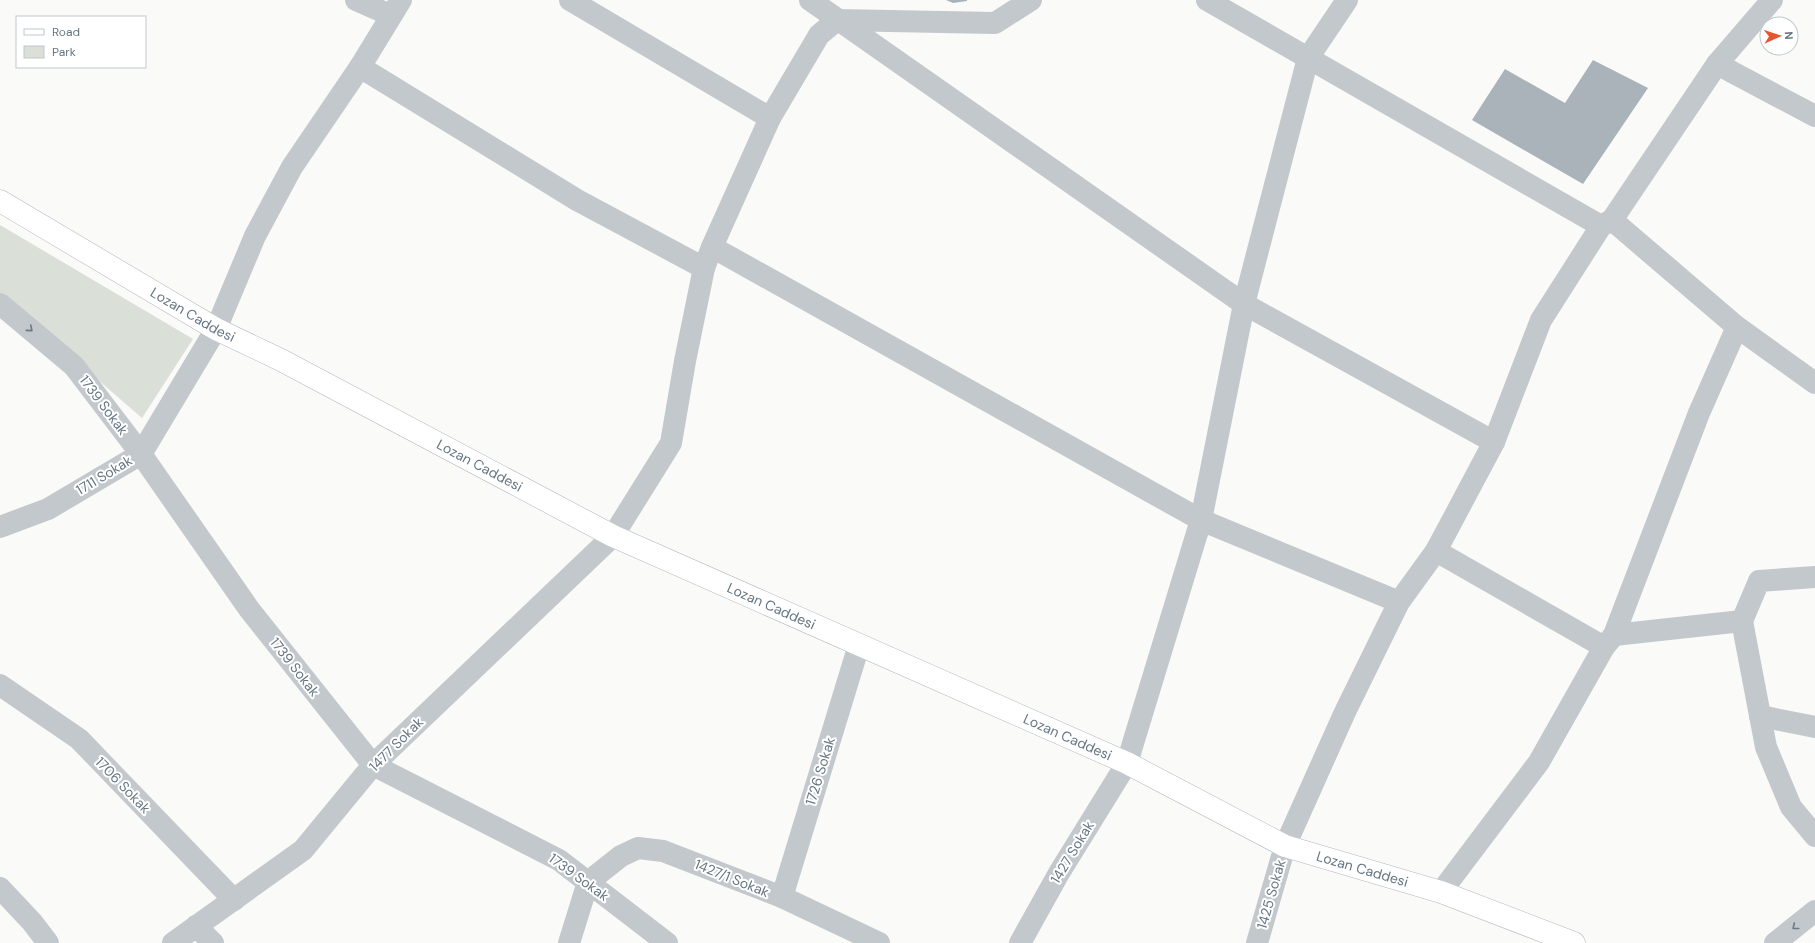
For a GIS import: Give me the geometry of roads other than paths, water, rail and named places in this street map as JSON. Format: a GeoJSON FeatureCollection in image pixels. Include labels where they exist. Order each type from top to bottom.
{"type":"FeatureCollection","features":[{"type":"Feature","properties":{"kind":"main road","name":"Lozan Caddesi"},"geometry":{"type":"LineString","coordinates":[[0,201],[216,329],[281,360],[613,536],[1127,763],[1285,846],[1441,892],[1574,943]]}},
{"type":"Feature","properties":{"kind":"street"},"geometry":{"type":"LineString","coordinates":[[356,0],[396,8]]}},
{"type":"Feature","properties":{"kind":"street"},"geometry":{"type":"LineString","coordinates":[[570,0],[770,118]]}},
{"type":"Feature","properties":{"kind":"street"},"geometry":{"type":"LineString","coordinates":[[810,0],[1244,304],[1494,442]]}},
{"type":"Feature","properties":{"kind":"street"},"geometry":{"type":"LineString","coordinates":[[837,20],[995,23],[1031,0]]}},
{"type":"Feature","properties":{"kind":"street"},"geometry":{"type":"LineString","coordinates":[[1207,0],[1308,58],[1607,223],[1737,327],[1815,382]]}},
{"type":"Feature","properties":{"kind":"street","name":"1427 Sokak"},"geometry":{"type":"LineString","coordinates":[[1020,943],[1059,872],[1127,763],[1201,520],[1244,304],[1308,58],[1347,0]]}},
{"type":"Feature","properties":{"kind":"street","name":"1425 Sokak"},"geometry":{"type":"LineString","coordinates":[[1257,943],[1285,846],[1345,712],[1399,602],[1436,551],[1494,442],[1541,320],[1716,64],[1772,0]]}},
{"type":"Feature","properties":{"kind":"street","name":"1711 Sokak"},"geometry":{"type":"LineString","coordinates":[[0,527],[48,509],[140,454],[216,329],[255,236],[292,167],[360,67],[396,8]]}},
{"type":"Feature","properties":{"kind":"street","name":"1477 Sokak"},"geometry":{"type":"LineString","coordinates":[[172,943],[303,850],[373,765],[613,536],[671,443],[684,361],[704,268],[712,247],[770,118],[819,35],[837,20]]}},
{"type":"Feature","properties":{"kind":"street"},"geometry":{"type":"LineString","coordinates":[[1716,64],[1815,116]]}},
{"type":"Feature","properties":{"kind":"street"},"geometry":{"type":"LineString","coordinates":[[360,67],[577,200],[704,268]]}},
{"type":"Feature","properties":{"kind":"street"},"geometry":{"type":"LineString","coordinates":[[712,247],[1201,520],[1399,602]]}},
{"type":"Feature","properties":{"kind":"street","name":"1739 Sokak"},"geometry":{"type":"LineString","coordinates":[[0,304],[74,366],[140,454],[249,609],[373,765],[559,860],[667,943]]}},
{"type":"Feature","properties":{"kind":"street"},"geometry":{"type":"LineString","coordinates":[[1441,892],[1539,762],[1609,641],[1699,412],[1737,327]]}},
{"type":"Feature","properties":{"kind":"street"},"geometry":{"type":"LineString","coordinates":[[1436,551],[1609,641],[1742,621]]}},
{"type":"Feature","properties":{"kind":"street"},"geometry":{"type":"LineString","coordinates":[[1815,576],[1759,581],[1742,621],[1766,747],[1791,807],[1815,836]]}},
{"type":"Feature","properties":{"kind":"street","name":"1726 Sokak"},"geometry":{"type":"LineString","coordinates":[[782,897],[859,645]]}},
{"type":"Feature","properties":{"kind":"street","name":"1706 Sokak"},"geometry":{"type":"LineString","coordinates":[[0,685],[79,739],[234,900]]}},
{"type":"Feature","properties":{"kind":"street"},"geometry":{"type":"LineString","coordinates":[[1760,716],[1815,727]]}},
{"type":"Feature","properties":{"kind":"street","name":"1427/1 Sokak"},"geometry":{"type":"LineString","coordinates":[[588,882],[621,856],[638,848],[663,850],[782,897],[879,943]]}},
{"type":"Feature","properties":{"kind":"street"},"geometry":{"type":"LineString","coordinates":[[569,943],[588,882]]}},
{"type":"Feature","properties":{"kind":"street"},"geometry":{"type":"LineString","coordinates":[[0,888],[32,922],[48,943]]}},
{"type":"Feature","properties":{"kind":"street"},"geometry":{"type":"LineString","coordinates":[[1775,943],[1815,911]]}},
{"type":"Feature","properties":{"kind":"street"},"geometry":{"type":"LineString","coordinates":[[196,926],[213,943]]}}]}
